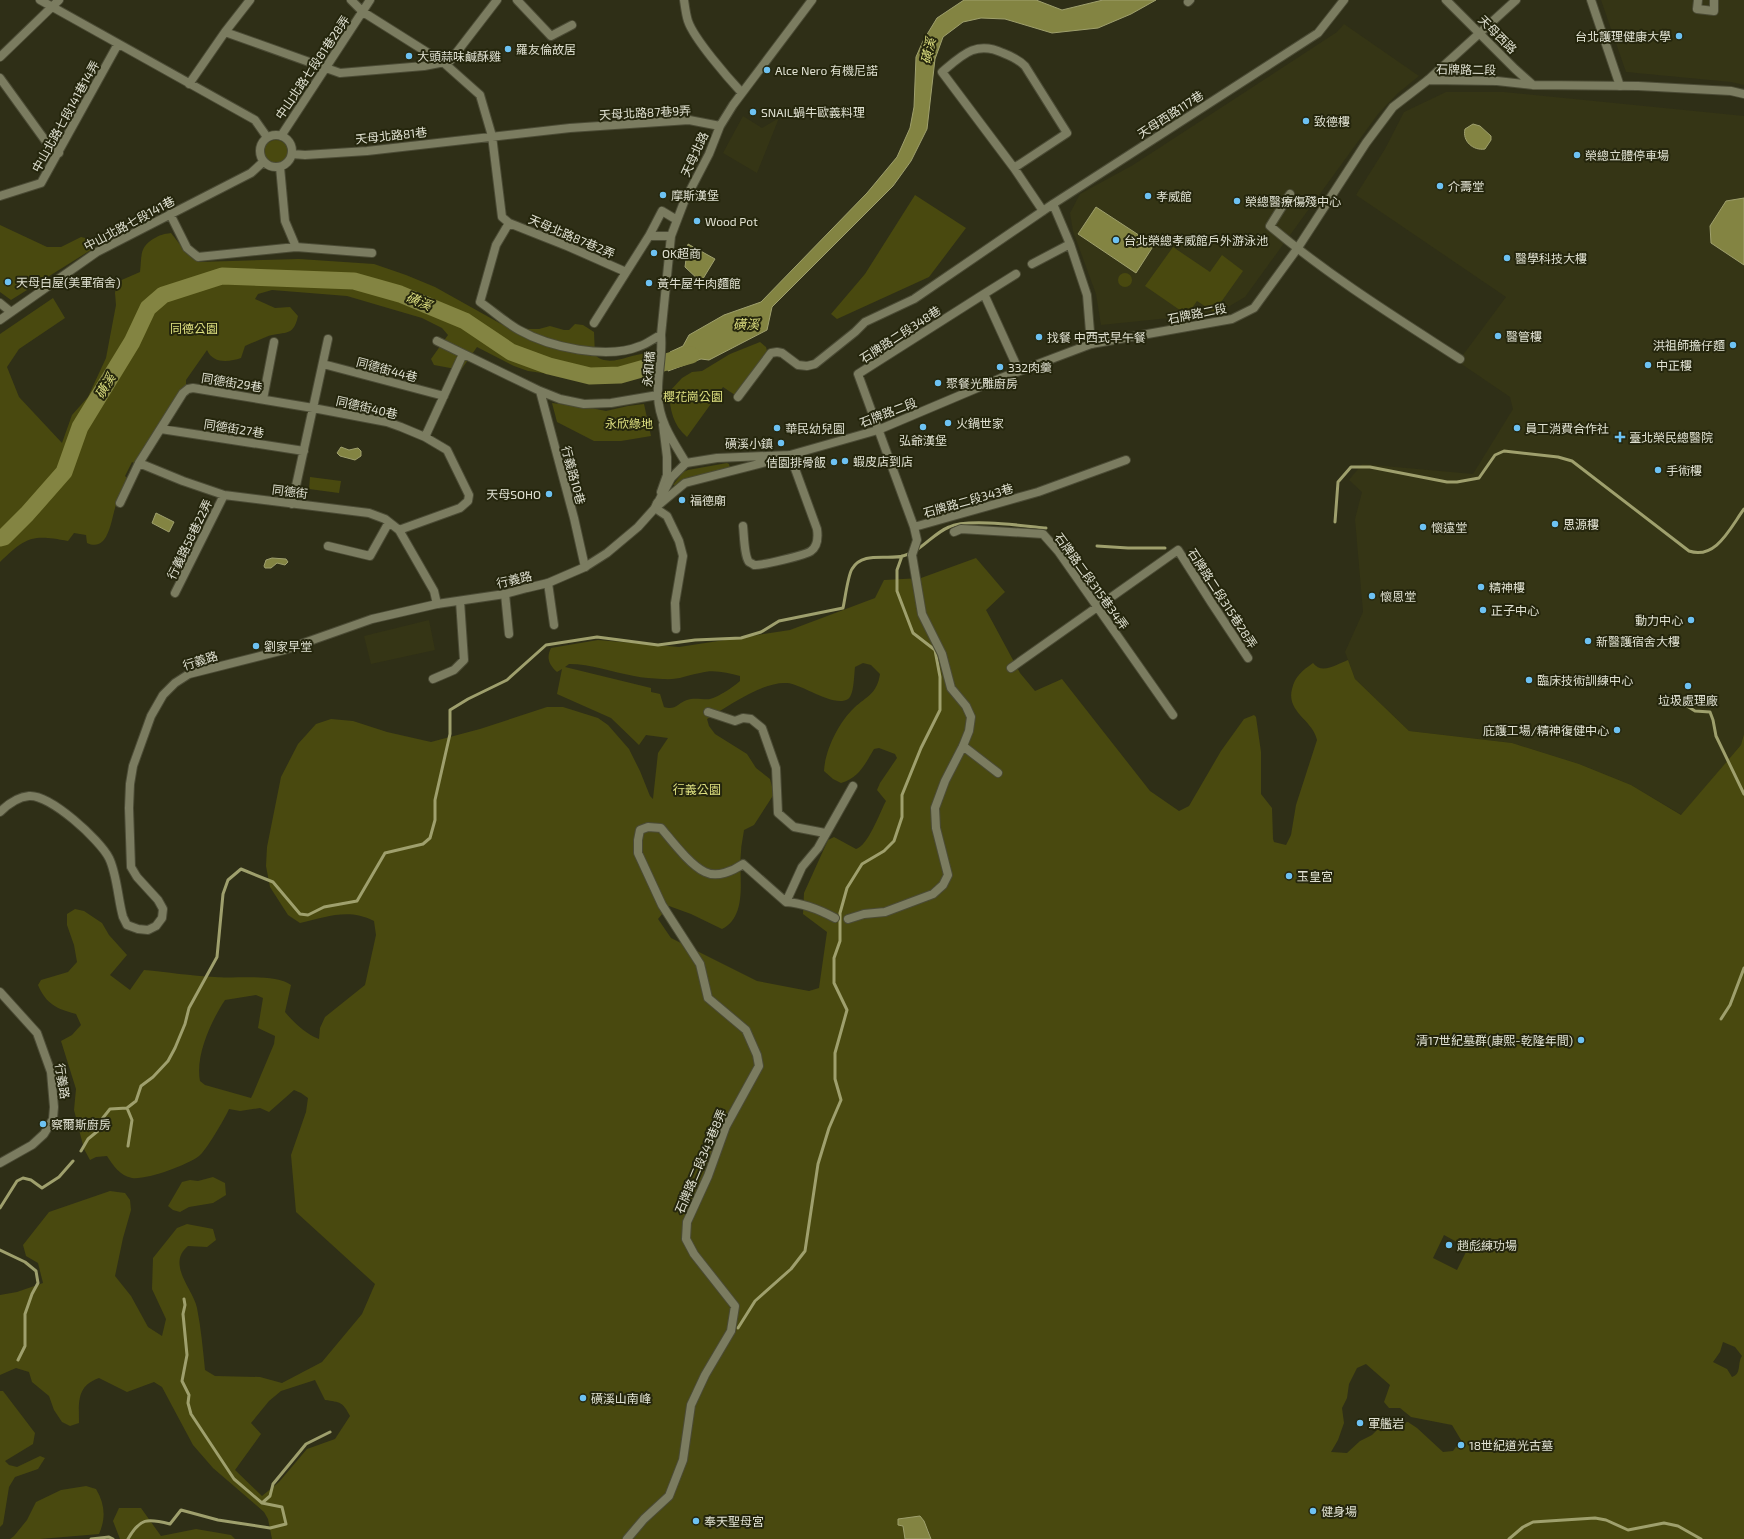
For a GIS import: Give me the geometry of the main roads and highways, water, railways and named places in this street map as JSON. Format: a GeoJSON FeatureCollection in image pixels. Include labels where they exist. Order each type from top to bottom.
{"type":"FeatureCollection","features":[{"type":"Feature","properties":{"kind":"water","name":"磺溪"},"geometry":{"type":"Polygon","coordinates":[[[964,0],[1036,0],[1062,10],[1103,0],[1156,0],[1131,14],[1098,28],[1052,33],[1005,19],[981,18],[963,22],[943,37],[935,59],[927,129],[911,161],[893,186],[772,307],[767,330],[709,360],[701,359],[668,371],[670,352],[683,346],[689,335],[724,315],[761,302],[867,193],[897,157],[910,128],[914,107],[916,57],[923,41],[937,18],[964,0]]]}},
{"type":"Feature","properties":{"kind":"water"},"geometry":{"type":"Polygon","coordinates":[[[1473,124],[1480,126],[1491,136],[1491,140],[1485,149],[1473,147],[1469,144],[1465,137],[1465,129],[1473,124]]]}},
{"type":"Feature","properties":{"kind":"water"},"geometry":{"type":"Polygon","coordinates":[[[1744,198],[1744,265],[1711,243],[1710,226],[1726,201],[1744,198]]]}},
{"type":"Feature","properties":{"kind":"water","name":"台北榮總孝威館戶外游泳池"},"geometry":{"type":"Polygon","coordinates":[[[1096,207],[1154,245],[1136,273],[1078,234],[1096,207]]]}},
{"type":"Feature","properties":{"kind":"water"},"geometry":{"type":"Polygon","coordinates":[[[688,244],[715,259],[701,282],[685,267],[688,244]]]}},
{"type":"Feature","properties":{"kind":"water"},"geometry":{"type":"Polygon","coordinates":[[[341,447],[349,450],[358,448],[361,451],[361,456],[355,460],[340,456],[337,453],[341,447]]]}},
{"type":"Feature","properties":{"kind":"water"},"geometry":{"type":"Polygon","coordinates":[[[156,513],[174,522],[169,532],[152,523],[156,513]]]}},
{"type":"Feature","properties":{"kind":"water"},"geometry":{"type":"Polygon","coordinates":[[[272,558],[286,559],[288,562],[285,565],[277,563],[271,568],[265,568],[264,566],[266,560],[272,558]]]}},
{"type":"Feature","properties":{"kind":"water"},"geometry":{"type":"Polygon","coordinates":[[[920,1516],[924,1521],[931,1539],[905,1539],[903,1526],[898,1525],[898,1519],[920,1516]]]}},
{"type":"Feature","properties":{"kind":"waterway","name":"磺溪"},"geometry":{"type":"LineString","coordinates":[[0,538],[4,537],[27,514],[64,472],[80,427],[132,342],[148,308],[163,295],[222,276],[354,281],[400,294],[465,321],[511,352],[549,366],[590,376],[620,375],[691,355]]}},
{"type":"Feature","properties":{"kind":"waterway"},"geometry":{"type":"LineString","coordinates":[[1335,522],[1338,482],[1351,467],[1370,467],[1447,482],[1457,482],[1479,478],[1495,455],[1504,451],[1558,457],[1572,461],[1689,551],[1699,553],[1715,547],[1728,533],[1744,509]]}},
{"type":"Feature","properties":{"kind":"waterway"},"geometry":{"type":"LineString","coordinates":[[81,1151],[88,1139],[99,1130],[102,1119],[110,1109],[127,1108],[136,1101],[141,1086],[153,1077],[168,1061],[185,1024],[189,1008],[217,957],[223,894],[228,880],[241,869],[273,882],[300,914],[308,915],[324,907],[357,901],[385,853],[423,844],[430,838],[435,820],[435,800],[450,734],[450,710],[468,699],[507,680],[546,645],[597,637],[658,645],[695,640],[741,638],[761,632],[779,621],[843,608],[849,576],[856,563],[868,558],[897,557],[910,554],[943,530],[957,524],[1011,524],[1046,528]]}},
{"type":"Feature","properties":{"kind":"waterway"},"geometry":{"type":"LineString","coordinates":[[1097,546],[1165,548]]}},
{"type":"Feature","properties":{"kind":"waterway"},"geometry":{"type":"LineString","coordinates":[[738,1328],[755,1301],[791,1269],[805,1251],[818,1164],[829,1128],[841,1100],[835,1079],[835,1053],[847,1010],[834,983],[834,958],[840,941],[840,913],[847,888],[862,864],[884,851],[894,841],[902,817],[902,795],[921,748],[940,710],[940,677],[935,650],[913,633],[897,591],[897,570],[902,556]]}},
{"type":"Feature","properties":{"kind":"waterway"},"geometry":{"type":"LineString","coordinates":[[1687,706],[1695,711],[1710,712],[1716,736],[1744,794]]}},
{"type":"Feature","properties":{"kind":"waterway"},"geometry":{"type":"LineString","coordinates":[[1721,1019],[1730,1005],[1744,968]]}},
{"type":"Feature","properties":{"kind":"waterway"},"geometry":{"type":"LineString","coordinates":[[127,1108],[132,1120],[128,1146]]}},
{"type":"Feature","properties":{"kind":"waterway"},"geometry":{"type":"LineString","coordinates":[[0,1208],[17,1181],[23,1178],[31,1180],[42,1188],[59,1177],[73,1161]]}},
{"type":"Feature","properties":{"kind":"waterway"},"geometry":{"type":"LineString","coordinates":[[0,1250],[25,1262],[36,1271],[38,1283],[32,1294],[25,1314],[25,1346],[18,1360]]}},
{"type":"Feature","properties":{"kind":"waterway"},"geometry":{"type":"LineString","coordinates":[[184,1299],[185,1305],[183,1314],[187,1355],[182,1381],[189,1395],[188,1403],[191,1414],[234,1479],[262,1503]]}},
{"type":"Feature","properties":{"kind":"waterway"},"geometry":{"type":"LineString","coordinates":[[128,1539],[140,1523],[145,1521],[155,1521],[170,1524],[181,1510],[218,1520],[270,1528],[286,1524],[282,1507],[262,1503],[270,1496],[273,1484],[306,1444],[330,1432]]}},
{"type":"Feature","properties":{"kind":"waterway"},"geometry":{"type":"LineString","coordinates":[[1509,1539],[1523,1527],[1533,1522],[1595,1518],[1606,1520],[1628,1530],[1664,1523],[1678,1526],[1701,1539]]}},
{"type":"Feature","properties":{"kind":"waterway"},"geometry":{"type":"LineString","coordinates":[[91,1539],[109,1537],[113,1539]]}},
{"type":"Feature","properties":{"kind":"place","name":"台北護理健康大學"},"geometry":{"type":"Point","coordinates":[1679,36]}},
{"type":"Feature","properties":{"kind":"place","name":"羅友倫故居"},"geometry":{"type":"Point","coordinates":[508,49]}},
{"type":"Feature","properties":{"kind":"place","name":"大頭蒜味鹹酥雞"},"geometry":{"type":"Point","coordinates":[409,56]}},
{"type":"Feature","properties":{"kind":"place","name":"Alce Nero 有機尼諾"},"geometry":{"type":"Point","coordinates":[767,70]}},
{"type":"Feature","properties":{"kind":"place","name":"SNAIL蝸牛歐義料理"},"geometry":{"type":"Point","coordinates":[753,112]}},
{"type":"Feature","properties":{"kind":"place","name":"致德樓"},"geometry":{"type":"Point","coordinates":[1306,121]}},
{"type":"Feature","properties":{"kind":"place","name":"榮總立體停車場"},"geometry":{"type":"Point","coordinates":[1577,155]}},
{"type":"Feature","properties":{"kind":"place","name":"介壽堂"},"geometry":{"type":"Point","coordinates":[1440,186]}},
{"type":"Feature","properties":{"kind":"place","name":"摩斯漢堡"},"geometry":{"type":"Point","coordinates":[663,195]}},
{"type":"Feature","properties":{"kind":"place","name":"孝威館"},"geometry":{"type":"Point","coordinates":[1148,196]}},
{"type":"Feature","properties":{"kind":"place","name":"榮總醫療傷殘中心"},"geometry":{"type":"Point","coordinates":[1237,201]}},
{"type":"Feature","properties":{"kind":"place","name":"Wood Pot"},"geometry":{"type":"Point","coordinates":[697,221]}},
{"type":"Feature","properties":{"kind":"place","name":"台北榮總孝威館戶外游泳池"},"geometry":{"type":"Point","coordinates":[1116,240]}},
{"type":"Feature","properties":{"kind":"place","name":"OK超商"},"geometry":{"type":"Point","coordinates":[654,253]}},
{"type":"Feature","properties":{"kind":"place","name":"醫學科技大樓"},"geometry":{"type":"Point","coordinates":[1507,258]}},
{"type":"Feature","properties":{"kind":"place","name":"天母白屋(美軍宿舍)"},"geometry":{"type":"Point","coordinates":[8,282]}},
{"type":"Feature","properties":{"kind":"place","name":"黃牛屋牛肉麵館"},"geometry":{"type":"Point","coordinates":[649,283]}},
{"type":"Feature","properties":{"kind":"place","name":"醫管樓"},"geometry":{"type":"Point","coordinates":[1498,336]}},
{"type":"Feature","properties":{"kind":"place","name":"找餐 中西式早午餐"},"geometry":{"type":"Point","coordinates":[1039,337]}},
{"type":"Feature","properties":{"kind":"place","name":"洪祖師擔仔麵"},"geometry":{"type":"Point","coordinates":[1733,345]}},
{"type":"Feature","properties":{"kind":"place","name":"中正樓"},"geometry":{"type":"Point","coordinates":[1648,365]}},
{"type":"Feature","properties":{"kind":"place","name":"332肉羹"},"geometry":{"type":"Point","coordinates":[1000,367]}},
{"type":"Feature","properties":{"kind":"place","name":"聚餐光雕廚房"},"geometry":{"type":"Point","coordinates":[938,383]}},
{"type":"Feature","properties":{"kind":"place","name":"火鍋世家"},"geometry":{"type":"Point","coordinates":[948,423]}},
{"type":"Feature","properties":{"kind":"place","name":"弘爺漢堡"},"geometry":{"type":"Point","coordinates":[923,427]}},
{"type":"Feature","properties":{"kind":"place","name":"華民幼兒園"},"geometry":{"type":"Point","coordinates":[777,428]}},
{"type":"Feature","properties":{"kind":"place","name":"員工消費合作社"},"geometry":{"type":"Point","coordinates":[1517,428]}},
{"type":"Feature","properties":{"kind":"place","name":"臺北榮民總醫院"},"geometry":{"type":"Point","coordinates":[1620,437]}},
{"type":"Feature","properties":{"kind":"place","name":"磺溪小鎮"},"geometry":{"type":"Point","coordinates":[781,443]}},
{"type":"Feature","properties":{"kind":"place","name":"蝦皮店到店"},"geometry":{"type":"Point","coordinates":[845,461]}},
{"type":"Feature","properties":{"kind":"place","name":"佶園排骨飯"},"geometry":{"type":"Point","coordinates":[834,462]}},
{"type":"Feature","properties":{"kind":"place","name":"手術樓"},"geometry":{"type":"Point","coordinates":[1658,470]}},
{"type":"Feature","properties":{"kind":"place","name":"天母SOHO"},"geometry":{"type":"Point","coordinates":[549,494]}},
{"type":"Feature","properties":{"kind":"place","name":"福德廟"},"geometry":{"type":"Point","coordinates":[682,500]}},
{"type":"Feature","properties":{"kind":"place","name":"思源樓"},"geometry":{"type":"Point","coordinates":[1555,524]}},
{"type":"Feature","properties":{"kind":"place","name":"懷遠堂"},"geometry":{"type":"Point","coordinates":[1423,527]}},
{"type":"Feature","properties":{"kind":"place","name":"精神樓"},"geometry":{"type":"Point","coordinates":[1481,587]}},
{"type":"Feature","properties":{"kind":"place","name":"懷恩堂"},"geometry":{"type":"Point","coordinates":[1372,596]}},
{"type":"Feature","properties":{"kind":"place","name":"正子中心"},"geometry":{"type":"Point","coordinates":[1483,610]}},
{"type":"Feature","properties":{"kind":"place","name":"動力中心"},"geometry":{"type":"Point","coordinates":[1691,620]}},
{"type":"Feature","properties":{"kind":"place","name":"新醫護宿舍大樓"},"geometry":{"type":"Point","coordinates":[1588,641]}},
{"type":"Feature","properties":{"kind":"place","name":"劉家早堂"},"geometry":{"type":"Point","coordinates":[256,646]}},
{"type":"Feature","properties":{"kind":"place","name":"臨床技術訓練中心"},"geometry":{"type":"Point","coordinates":[1529,680]}},
{"type":"Feature","properties":{"kind":"place","name":"垃圾處理廠"},"geometry":{"type":"Point","coordinates":[1688,686]}},
{"type":"Feature","properties":{"kind":"place","name":"庇護工場/精神復健中心"},"geometry":{"type":"Point","coordinates":[1617,730]}},
{"type":"Feature","properties":{"kind":"place","name":"玉皇宮"},"geometry":{"type":"Point","coordinates":[1289,876]}},
{"type":"Feature","properties":{"kind":"place","name":"清17世紀墓群(康熙-乾隆年間)"},"geometry":{"type":"Point","coordinates":[1581,1040]}},
{"type":"Feature","properties":{"kind":"place","name":"察爾斯廚房"},"geometry":{"type":"Point","coordinates":[43,1124]}},
{"type":"Feature","properties":{"kind":"place","name":"趙彪練功場"},"geometry":{"type":"Point","coordinates":[1449,1245]}},
{"type":"Feature","properties":{"kind":"place","name":"磺溪山南峰"},"geometry":{"type":"Point","coordinates":[583,1398]}},
{"type":"Feature","properties":{"kind":"place","name":"軍艦岩"},"geometry":{"type":"Point","coordinates":[1360,1423]}},
{"type":"Feature","properties":{"kind":"place","name":"18世紀道光古墓"},"geometry":{"type":"Point","coordinates":[1461,1445]}},
{"type":"Feature","properties":{"kind":"place","name":"健身場"},"geometry":{"type":"Point","coordinates":[1313,1511]}},
{"type":"Feature","properties":{"kind":"place","name":"奉天聖母宮"},"geometry":{"type":"Point","coordinates":[696,1521]}},
{"type":"Feature","properties":{"kind":"park label","name":"同德公園"},"geometry":{"type":"Point","coordinates":[194,328]}},
{"type":"Feature","properties":{"kind":"park label","name":"櫻花崗公園"},"geometry":{"type":"Point","coordinates":[693,396]}},
{"type":"Feature","properties":{"kind":"park label","name":"永欣綠地"},"geometry":{"type":"Point","coordinates":[629,423]}},
{"type":"Feature","properties":{"kind":"park label","name":"行義公園"},"geometry":{"type":"Point","coordinates":[697,789]}}]}
